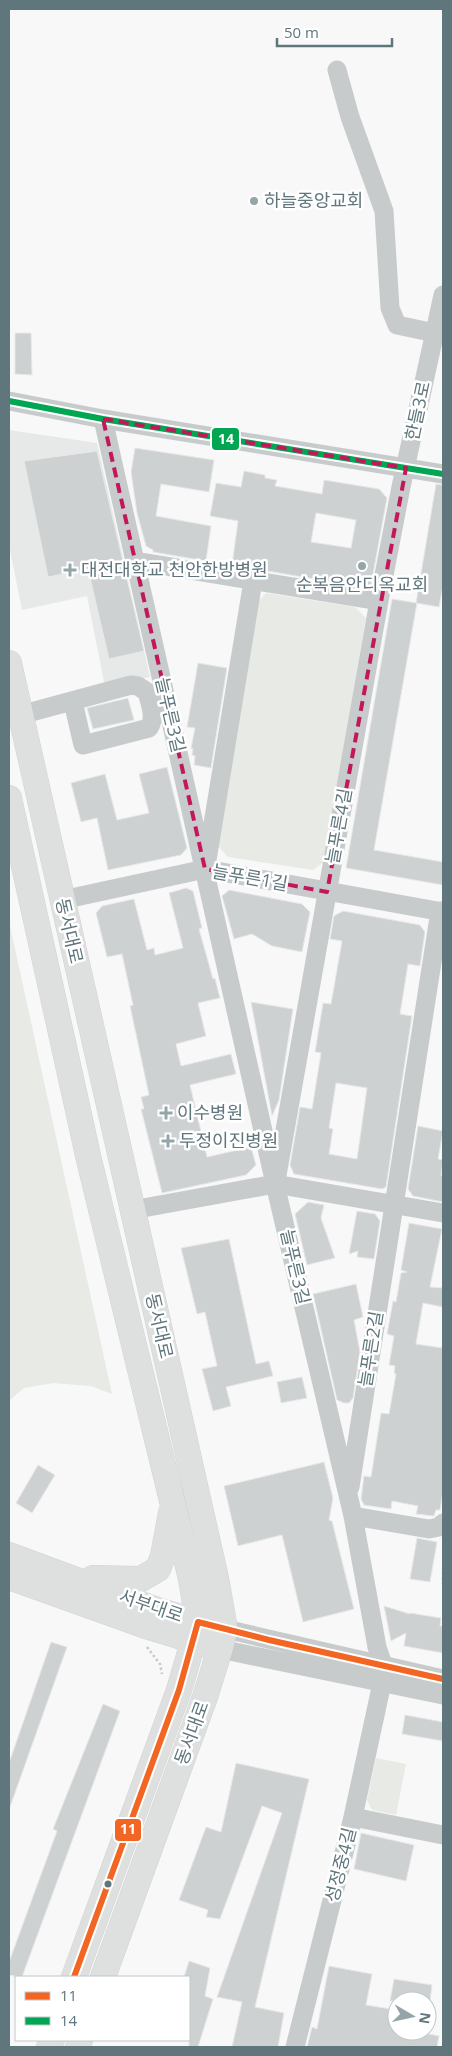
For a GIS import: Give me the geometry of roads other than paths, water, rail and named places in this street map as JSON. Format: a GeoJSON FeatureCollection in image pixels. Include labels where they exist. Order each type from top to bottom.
{"type":"FeatureCollection","features":[{"type":"Feature","properties":{"kind":"main road","name":"동서대로"},"geometry":{"type":"LineString","coordinates":[[9,663],[216,1578],[223,1639],[205,1697],[103,1976]]}},
{"type":"Feature","properties":{"kind":"main road","name":"동서대로"},"geometry":{"type":"LineString","coordinates":[[9,798],[87,1150],[191,1579],[195,1632],[179,1690],[74,1976]]}},
{"type":"Feature","properties":{"kind":"main road"},"geometry":{"type":"LineString","coordinates":[[52,1571],[102,1580],[141,1579],[158,1570],[163,1556],[173,1506]]}},
{"type":"Feature","properties":{"kind":"main road","name":"서부대로"},"geometry":{"type":"LineString","coordinates":[[9,1554],[157,1610],[195,1632]]}},
{"type":"Feature","properties":{"kind":"main road","name":"서부대로"},"geometry":{"type":"LineString","coordinates":[[9,1577],[223,1639]]}},
{"type":"Feature","properties":{"kind":"street"},"geometry":{"type":"LineString","coordinates":[[337,70],[350,116],[384,211],[390,308],[397,325],[435,333]]}},
{"type":"Feature","properties":{"kind":"street","name":"한들3로"},"geometry":{"type":"LineString","coordinates":[[406,468],[443,295]]}},
{"type":"Feature","properties":{"kind":"street"},"geometry":{"type":"LineString","coordinates":[[9,401],[103,419],[443,474]]}},
{"type":"Feature","properties":{"kind":"street","name":"늘푸른3길"},"geometry":{"type":"LineString","coordinates":[[103,419],[206,869],[275,1184],[353,1516],[383,1674]]}},
{"type":"Feature","properties":{"kind":"street","name":"늘푸른4길"},"geometry":{"type":"LineString","coordinates":[[275,1184],[379,601],[406,468]]}},
{"type":"Feature","properties":{"kind":"street"},"geometry":{"type":"LineString","coordinates":[[135,560],[379,601]]}},
{"type":"Feature","properties":{"kind":"street","name":"늘푸른3길"},"geometry":{"type":"LineString","coordinates":[[206,869],[253,581]]}},
{"type":"Feature","properties":{"kind":"street"},"geometry":{"type":"LineString","coordinates":[[20,715],[131,685],[143,688],[147,692],[152,716],[149,728],[83,745],[73,702]]}},
{"type":"Feature","properties":{"kind":"street","name":"늘푸른1길"},"geometry":{"type":"LineString","coordinates":[[62,900],[206,869],[442,912],[394,1204]]}},
{"type":"Feature","properties":{"kind":"street"},"geometry":{"type":"LineString","coordinates":[[132,1210],[275,1184],[443,1212]]}},
{"type":"Feature","properties":{"kind":"street","name":"늘푸른2길"},"geometry":{"type":"LineString","coordinates":[[348,1495],[394,1204]]}},
{"type":"Feature","properties":{"kind":"street"},"geometry":{"type":"LineString","coordinates":[[353,1516],[429,1529],[438,1527],[443,1523]]}},
{"type":"Feature","properties":{"kind":"street","name":"서부대로"},"geometry":{"type":"LineString","coordinates":[[223,1639],[383,1674],[443,1679]]}},
{"type":"Feature","properties":{"kind":"street","name":"서부대로"},"geometry":{"type":"LineString","coordinates":[[383,1674],[443,1696]]}},
{"type":"Feature","properties":{"kind":"street","name":"성정중4길"},"geometry":{"type":"LineString","coordinates":[[295,2047],[353,1817],[383,1674]]}},
{"type":"Feature","properties":{"kind":"street"},"geometry":{"type":"LineString","coordinates":[[353,1817],[443,1835]]}},
{"type":"Feature","properties":{"kind":"place","name":"하늘중앙교회"},"geometry":{"type":"Point","coordinates":[254,201]}},
{"type":"Feature","properties":{"kind":"place","name":"순복음안디옥교회"},"geometry":{"type":"Point","coordinates":[362,566]}},
{"type":"Feature","properties":{"kind":"place","name":"대전대학교 천안한방병원"},"geometry":{"type":"Point","coordinates":[70,570]}},
{"type":"Feature","properties":{"kind":"place","name":"이수병원"},"geometry":{"type":"Point","coordinates":[166,1113]}},
{"type":"Feature","properties":{"kind":"place","name":"두정이진병원"},"geometry":{"type":"Point","coordinates":[168,1141]}}]}
